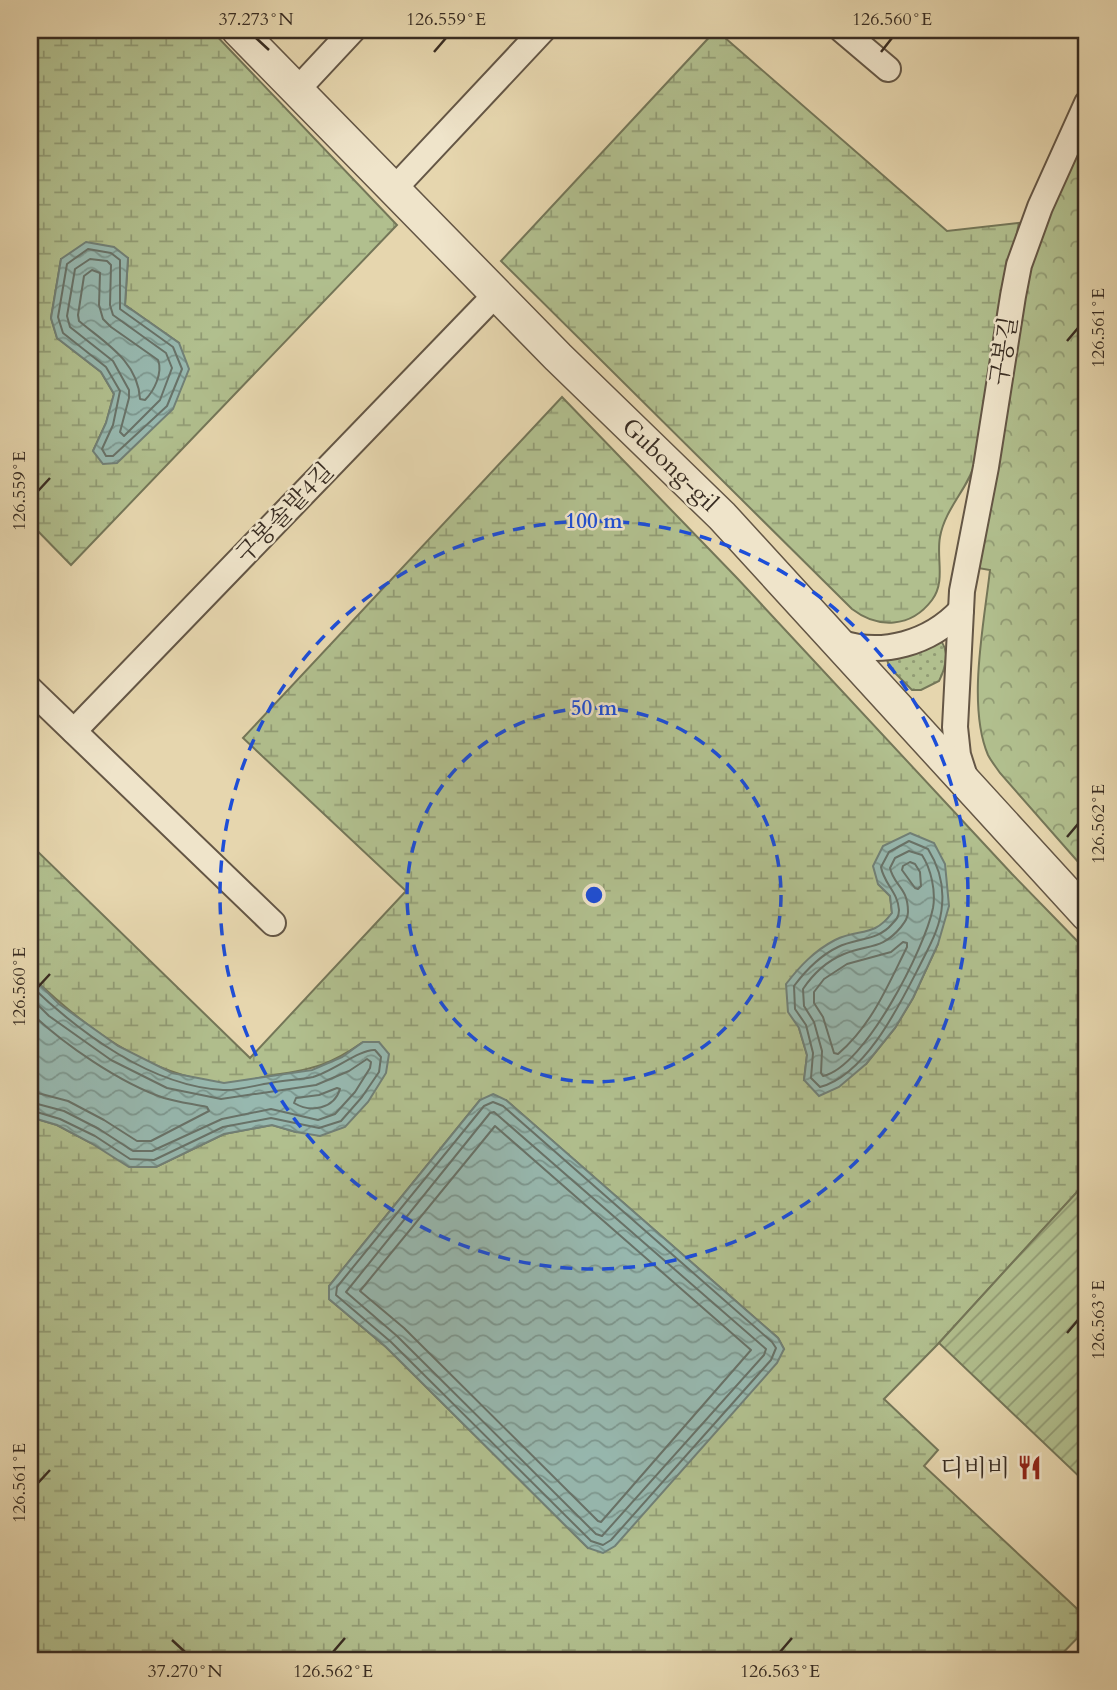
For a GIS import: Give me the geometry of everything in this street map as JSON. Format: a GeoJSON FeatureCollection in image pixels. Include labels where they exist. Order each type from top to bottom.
{"type":"FeatureCollection","features":[{"type":"Feature","properties":{"kind":"street","name":"Gubong-gil"},"geometry":{"type":"LineString","coordinates":[[238,30],[496,294],[722,516],[1087,915]]}},
{"type":"Feature","properties":{"kind":"street"},"geometry":{"type":"LineString","coordinates":[[297,90],[353,30]]}},
{"type":"Feature","properties":{"kind":"street"},"geometry":{"type":"LineString","coordinates":[[394,189],[543,30]]}},
{"type":"Feature","properties":{"kind":"street"},"geometry":{"type":"LineString","coordinates":[[842,30],[888,69]]}},
{"type":"Feature","properties":{"kind":"street","name":"구봉길"},"geometry":{"type":"LineString","coordinates":[[967,783],[958,755],[955,727],[961,610],[1019,265],[1040,207],[1087,103]]}},
{"type":"Feature","properties":{"kind":"street","name":"구봉솔밭4길"},"geometry":{"type":"LineString","coordinates":[[74,731],[496,294]]}},
{"type":"Feature","properties":{"kind":"street"},"geometry":{"type":"LineString","coordinates":[[839,642],[871,650],[901,645],[933,632],[961,610]]}},
{"type":"Feature","properties":{"kind":"street"},"geometry":{"type":"LineString","coordinates":[[30,689],[273,923]]}},
{"type":"Feature","properties":{"kind":"green space"},"geometry":{"type":"Polygon","coordinates":[[[30,30],[211,30],[397,225],[71,565],[30,523],[30,30]],[[128,258],[61,259],[51,318],[57,338],[101,372],[114,394],[106,423],[93,451],[179,343],[125,305],[128,258]]]}},
{"type":"Feature","properties":{"kind":"green space"},"geometry":{"type":"Polygon","coordinates":[[[716,30],[947,231],[1019,223],[997,329],[976,460],[943,527],[939,545],[940,577],[936,593],[924,609],[904,620],[873,620],[852,609],[501,261],[716,30]]]}},
{"type":"Feature","properties":{"kind":"green space"},"geometry":{"type":"Polygon","coordinates":[[[1087,125],[1087,872],[989,757],[982,735],[978,689],[990,570],[978,568],[1028,280],[1041,228],[1087,125]]]}},
{"type":"Feature","properties":{"kind":"green space"},"geometry":{"type":"Polygon","coordinates":[[[562,397],[737,578],[1087,951],[1087,1181],[884,1399],[938,1450],[924,1466],[1087,1618],[1087,1628],[1056,1660],[30,1660],[30,1117],[57,1125],[91,1143],[156,1167],[224,1134],[272,1125],[296,1132],[363,1042],[331,1061],[311,1068],[228,1083],[194,1078],[167,1070],[117,1045],[72,1012],[30,975],[30,844],[250,1058],[406,891],[243,738],[562,397]],[[890,896],[892,913],[880,928],[836,940],[799,1028],[807,1055],[804,1080],[866,1064],[895,1028],[913,998],[938,944],[890,896]],[[480,1100],[329,1286],[329,1299],[386,1347],[588,1548],[784,1349],[778,1338],[506,1100],[480,1100]]]}},
{"type":"Feature","properties":{"kind":"green space"},"geometry":{"type":"Polygon","coordinates":[[[939,639],[946,654],[939,681],[921,690],[912,690],[889,667],[887,659],[939,639]]]}},
{"type":"Feature","properties":{"kind":"green space"},"geometry":{"type":"Polygon","coordinates":[[[1087,1181],[1087,1484],[939,1343],[1087,1181]]]}},
{"type":"Feature","properties":{"kind":"water"},"geometry":{"type":"Polygon","coordinates":[[[86,242],[114,247],[128,258],[125,305],[179,343],[189,369],[173,409],[117,463],[103,464],[93,451],[106,423],[114,394],[101,372],[57,338],[51,318],[61,259],[86,242]]]}},
{"type":"Feature","properties":{"kind":"water"},"geometry":{"type":"Polygon","coordinates":[[[910,833],[934,843],[945,864],[949,906],[938,944],[913,998],[895,1028],[866,1064],[839,1087],[819,1096],[804,1080],[807,1055],[799,1028],[788,1012],[786,984],[820,949],[844,936],[879,926],[892,913],[890,896],[878,884],[873,866],[883,846],[910,833]]]}},
{"type":"Feature","properties":{"kind":"water"},"geometry":{"type":"Polygon","coordinates":[[[30,975],[59,1004],[118,1046],[172,1073],[224,1083],[312,1070],[342,1057],[363,1042],[379,1042],[389,1054],[386,1073],[368,1102],[345,1127],[320,1136],[272,1125],[224,1134],[156,1167],[129,1167],[57,1125],[30,1117],[30,975]]]}},
{"type":"Feature","properties":{"kind":"water"},"geometry":{"type":"Polygon","coordinates":[[[493,1094],[506,1100],[778,1338],[784,1349],[777,1363],[615,1546],[603,1553],[588,1548],[386,1347],[329,1299],[329,1286],[480,1100],[493,1094]]]}},
{"type":"Feature","properties":{"kind":"place","name":"디비비"},"geometry":{"type":"Point","coordinates":[1030,1468]}}]}
